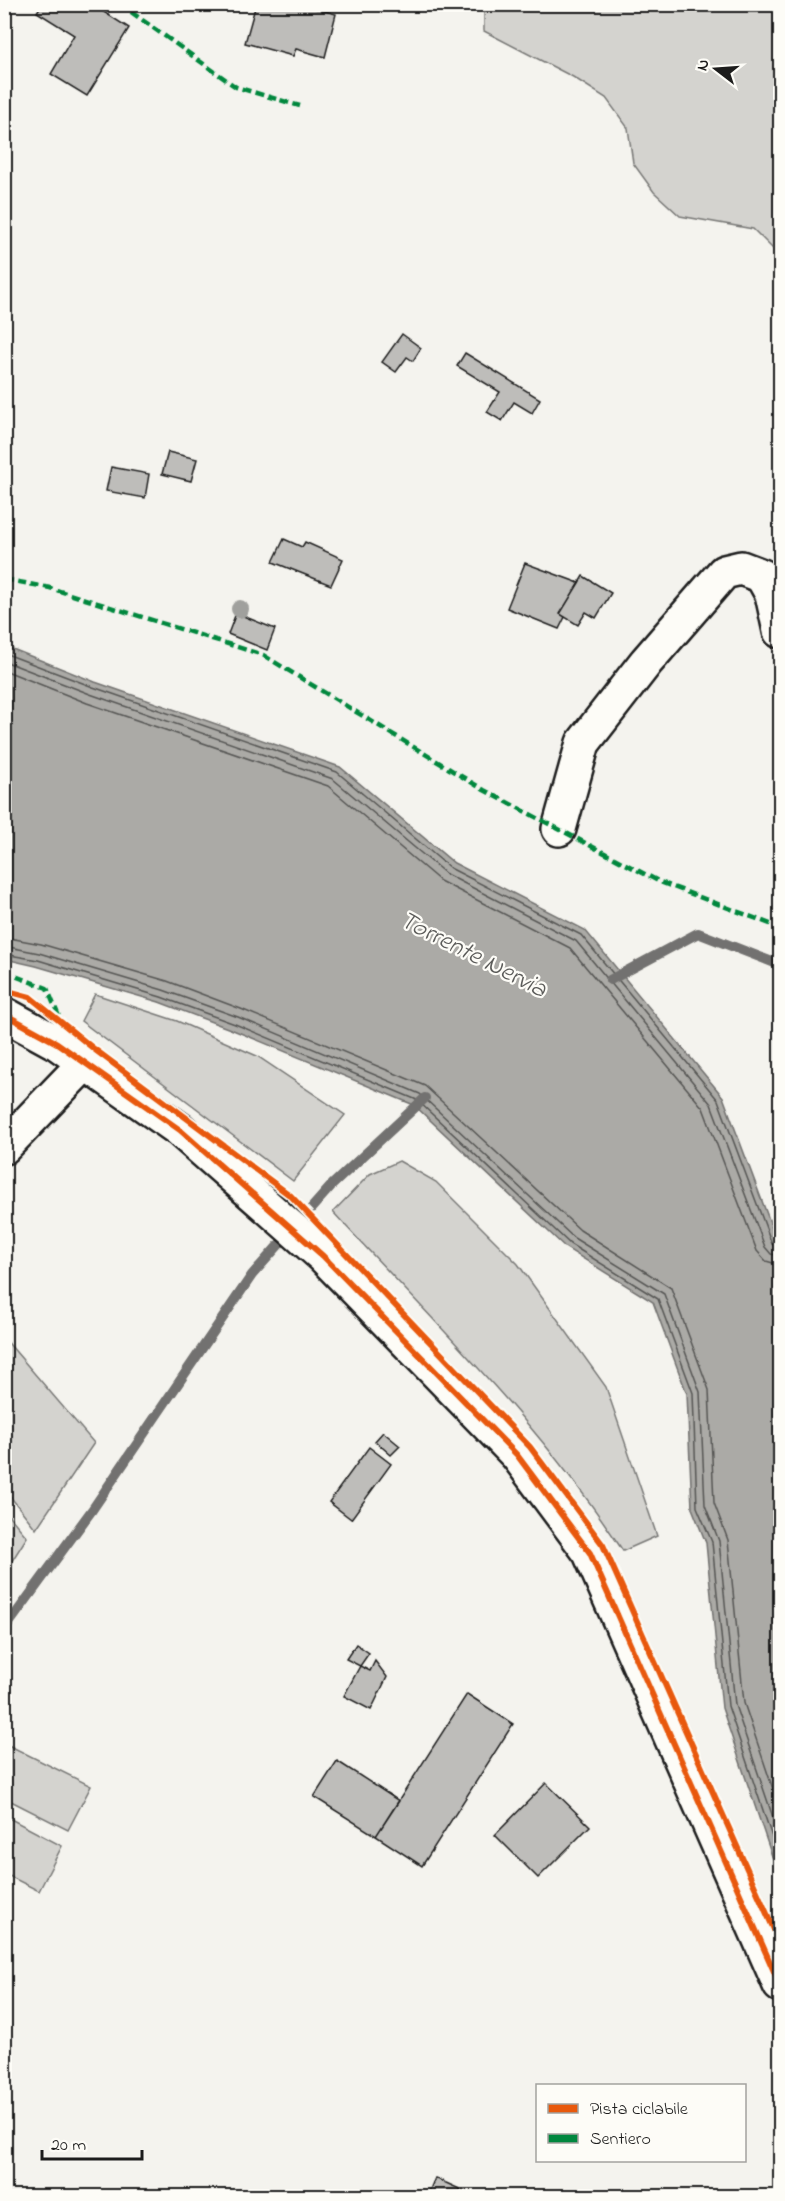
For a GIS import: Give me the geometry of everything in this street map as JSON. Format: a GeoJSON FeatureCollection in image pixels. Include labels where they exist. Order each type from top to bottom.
{"type":"FeatureCollection","features":[{"type":"Feature","properties":{"kind":"street"},"geometry":{"type":"LineString","coordinates":[[559,829],[584,743],[646,662],[724,572],[741,568],[762,576],[772,594],[780,632]]}},
{"type":"Feature","properties":{"kind":"street"},"geometry":{"type":"LineString","coordinates":[[4,1014],[86,1062],[180,1130],[323,1256],[518,1455],[590,1553],[780,1985]]}},
{"type":"Feature","properties":{"kind":"street"},"geometry":{"type":"LineString","coordinates":[[4,1147],[86,1062]]}},
{"type":"Feature","properties":{"kind":"shaded area"},"geometry":{"type":"Polygon","coordinates":[[[484,5],[780,5],[780,256],[753,229],[680,216],[654,192],[633,163],[628,128],[606,98],[573,77],[484,31],[484,5]]]}},
{"type":"Feature","properties":{"kind":"shaded area"},"geometry":{"type":"Polygon","coordinates":[[[95,994],[177,1021],[257,1056],[345,1115],[293,1181],[81,1021],[95,994]]]}},
{"type":"Feature","properties":{"kind":"shaded area"},"geometry":{"type":"Polygon","coordinates":[[[399,1161],[436,1182],[518,1264],[606,1387],[657,1536],[623,1551],[558,1461],[522,1418],[333,1212],[370,1174],[399,1161]]]}},
{"type":"Feature","properties":{"kind":"shaded area"},"geometry":{"type":"Polygon","coordinates":[[[4,1338],[94,1443],[36,1529],[5,1490],[4,1338]]]}},
{"type":"Feature","properties":{"kind":"shaded area"},"geometry":{"type":"Polygon","coordinates":[[[5,1511],[27,1537],[5,1572],[5,1511]]]}},
{"type":"Feature","properties":{"kind":"shaded area"},"geometry":{"type":"Polygon","coordinates":[[[4,1743],[91,1786],[68,1830],[5,1798],[4,1743]]]}},
{"type":"Feature","properties":{"kind":"shaded area"},"geometry":{"type":"Polygon","coordinates":[[[5,1816],[62,1846],[39,1891],[5,1874],[5,1816]]]}},
{"type":"Feature","properties":{"kind":"water","name":"Torrente Nervia"},"geometry":{"type":"Polygon","coordinates":[[[5,646],[95,682],[340,767],[454,863],[585,930],[723,1097],[780,1249],[780,1880],[722,1708],[706,1543],[692,1508],[687,1394],[653,1302],[566,1248],[414,1105],[159,1002],[5,959],[5,646]]]}},
{"type":"Feature","properties":{"kind":"building"},"geometry":{"type":"Polygon","coordinates":[[[42,4],[82,4],[93,11],[96,7],[129,28],[87,96],[51,74],[74,35],[37,12],[42,4]]]}},
{"type":"Feature","properties":{"kind":"building"},"geometry":{"type":"Polygon","coordinates":[[[256,4],[299,4],[336,14],[325,57],[296,49],[293,56],[245,43],[256,4]]]}},
{"type":"Feature","properties":{"kind":"building"},"geometry":{"type":"Polygon","coordinates":[[[402,334],[421,348],[413,361],[407,357],[396,372],[382,362],[402,334]]]}},
{"type":"Feature","properties":{"kind":"building"},"geometry":{"type":"Polygon","coordinates":[[[465,353],[540,399],[532,413],[514,402],[502,421],[487,412],[500,392],[457,366],[465,353]]]}},
{"type":"Feature","properties":{"kind":"building"},"geometry":{"type":"Polygon","coordinates":[[[168,452],[197,459],[191,481],[162,474],[168,452]]]}},
{"type":"Feature","properties":{"kind":"building"},"geometry":{"type":"Polygon","coordinates":[[[111,467],[149,474],[145,498],[106,491],[111,467]]]}},
{"type":"Feature","properties":{"kind":"building"},"geometry":{"type":"Polygon","coordinates":[[[284,539],[302,547],[305,542],[343,559],[331,585],[273,562],[284,539]]]}},
{"type":"Feature","properties":{"kind":"building"},"geometry":{"type":"Polygon","coordinates":[[[525,563],[579,583],[560,614],[565,617],[559,629],[507,608],[525,563]]]}},
{"type":"Feature","properties":{"kind":"building"},"geometry":{"type":"Polygon","coordinates":[[[583,576],[611,593],[596,618],[586,612],[578,625],[560,614],[583,576]]]}},
{"type":"Feature","properties":{"kind":"building"},"geometry":{"type":"Polygon","coordinates":[[[236,613],[275,629],[267,650],[228,634],[236,613]]]}},
{"type":"Feature","properties":{"kind":"building"},"geometry":{"type":"Polygon","coordinates":[[[383,1432],[400,1446],[391,1455],[375,1441],[383,1432]]]}},
{"type":"Feature","properties":{"kind":"building"},"geometry":{"type":"Polygon","coordinates":[[[369,1447],[391,1464],[351,1519],[329,1502],[369,1447]]]}},
{"type":"Feature","properties":{"kind":"building"},"geometry":{"type":"Polygon","coordinates":[[[356,1644],[369,1653],[360,1666],[346,1659],[356,1644]]]}},
{"type":"Feature","properties":{"kind":"building"},"geometry":{"type":"Polygon","coordinates":[[[375,1661],[387,1677],[371,1710],[344,1696],[360,1666],[370,1671],[375,1661]]]}},
{"type":"Feature","properties":{"kind":"building"},"geometry":{"type":"Polygon","coordinates":[[[467,1694],[513,1724],[422,1866],[376,1836],[467,1694]]]}},
{"type":"Feature","properties":{"kind":"building"},"geometry":{"type":"Polygon","coordinates":[[[337,1761],[399,1801],[376,1836],[314,1797],[337,1761]]]}},
{"type":"Feature","properties":{"kind":"building"},"geometry":{"type":"Polygon","coordinates":[[[546,1783],[590,1826],[538,1878],[495,1835],[546,1783]]]}},
{"type":"Feature","properties":{"kind":"building"},"geometry":{"type":"Polygon","coordinates":[[[435,2178],[475,2196],[427,2196],[435,2178]]]}},
{"type":"Feature","properties":{"kind":"waterway"},"geometry":{"type":"LineString","coordinates":[[610,980],[698,933],[780,965]]}},
{"type":"Feature","properties":{"kind":"waterway"},"geometry":{"type":"LineString","coordinates":[[4,1630],[92,1510],[252,1275],[332,1185],[425,1098]]}},
{"type":"Feature","properties":{"kind":"marked path"},"geometry":{"type":"LineString","coordinates":[[120,4],[236,87],[300,106]]}},
{"type":"Feature","properties":{"kind":"marked path"},"geometry":{"type":"LineString","coordinates":[[4,579],[50,588],[263,655],[484,790],[660,882],[773,925]]}},
{"type":"Feature","properties":{"kind":"marked path"},"geometry":{"type":"LineString","coordinates":[[4,972],[47,988],[60,1019]]}},
{"type":"Feature","properties":{"kind":"cycle path"},"geometry":{"type":"LineString","coordinates":[[4,990],[30,997],[94,1049],[291,1196],[530,1447],[603,1545],[780,1943]]}},
{"type":"Feature","properties":{"kind":"cycle path"},"geometry":{"type":"LineString","coordinates":[[4,1014],[57,1043],[180,1130],[323,1256],[517,1455],[590,1553],[780,1985]]}}]}
